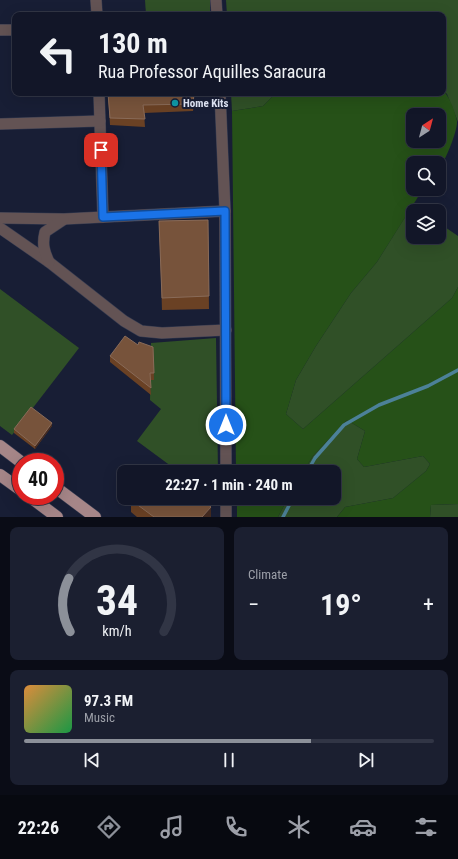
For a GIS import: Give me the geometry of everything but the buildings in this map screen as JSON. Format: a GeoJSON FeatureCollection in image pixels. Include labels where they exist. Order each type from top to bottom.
{"type":"FeatureCollection","features":[{"type":"Feature","properties":{"kind":"main road"},"geometry":{"type":"LineString","coordinates":[[0,446],[12,455]]}},
{"type":"Feature","properties":{"kind":"main road"},"geometry":{"type":"LineString","coordinates":[[0,475],[12,484]]}},
{"type":"Feature","properties":{"kind":"main road"},"geometry":{"type":"LineString","coordinates":[[64,494],[95,517]]}},
{"type":"Feature","properties":{"kind":"main road"},"geometry":{"type":"LineString","coordinates":[[41,505],[57,517]]}},
{"type":"Feature","properties":{"kind":"street"},"geometry":{"type":"LineString","coordinates":[[96,0],[97,12]]}},
{"type":"Feature","properties":{"kind":"street"},"geometry":{"type":"LineString","coordinates":[[216,0],[217,12]]}},
{"type":"Feature","properties":{"kind":"street"},"geometry":{"type":"LineString","coordinates":[[0,30],[12,30]]}},
{"type":"Feature","properties":{"kind":"street"},"geometry":{"type":"LineString","coordinates":[[99,96],[103,217]]}},
{"type":"Feature","properties":{"kind":"street"},"geometry":{"type":"LineString","coordinates":[[220,96],[225,211],[226,465]]}},
{"type":"Feature","properties":{"kind":"street"},"geometry":{"type":"LineString","coordinates":[[0,124],[100,121]]}},
{"type":"Feature","properties":{"kind":"street"},"geometry":{"type":"LineString","coordinates":[[0,218],[64,219],[225,211]]}},
{"type":"Feature","properties":{"kind":"street"},"geometry":{"type":"LineString","coordinates":[[49,262],[42,242],[45,232],[64,219]]}},
{"type":"Feature","properties":{"kind":"street"},"geometry":{"type":"LineString","coordinates":[[0,228],[49,262],[124,321],[140,331],[162,333],[226,330]]}},
{"type":"Feature","properties":{"kind":"street"},"geometry":{"type":"LineString","coordinates":[[226,505],[226,517]]}},
{"type":"Feature","properties":{"kind":"green space"},"geometry":{"type":"Polygon","coordinates":[[[145,0],[210,0],[210,12],[146,12],[145,0]]]}},
{"type":"Feature","properties":{"kind":"green space"},"geometry":{"type":"Polygon","coordinates":[[[226,0],[458,0],[458,122],[446,93],[446,12],[227,12],[226,0]]]}},
{"type":"Feature","properties":{"kind":"green space"},"geometry":{"type":"Polygon","coordinates":[[[446,94],[452,104],[457,125],[451,146],[446,156],[406,156],[406,196],[419,196],[414,204],[406,204],[406,216],[377,262],[351,293],[316,346],[296,380],[286,414],[303,429],[452,298],[458,287],[458,504],[431,505],[430,517],[337,517],[345,507],[393,498],[426,471],[430,464],[423,456],[364,467],[357,459],[365,431],[347,420],[313,456],[307,465],[236,465],[232,111],[263,106],[273,96],[446,96],[446,94]]]}},
{"type":"Feature","properties":{"kind":"green space"},"geometry":{"type":"Polygon","coordinates":[[[231,96],[273,96],[263,106],[232,111],[231,96]]]}},
{"type":"Feature","properties":{"kind":"green space"},"geometry":{"type":"Polygon","coordinates":[[[406,216],[406,244],[446,244],[446,228],[458,236],[458,287],[452,298],[303,429],[286,414],[296,380],[316,346],[351,293],[377,262],[406,216]]]}},
{"type":"Feature","properties":{"kind":"green space"},"geometry":{"type":"Polygon","coordinates":[[[0,289],[79,348],[12,435],[0,426],[0,289]]]}},
{"type":"Feature","properties":{"kind":"green space"},"geometry":{"type":"Polygon","coordinates":[[[216,338],[218,465],[170,465],[137,441],[161,409],[150,400],[151,343],[216,338]]]}},
{"type":"Feature","properties":{"kind":"green space"},"geometry":{"type":"Polygon","coordinates":[[[347,420],[365,431],[357,459],[364,467],[423,456],[430,464],[426,471],[393,498],[345,507],[337,517],[278,517],[284,505],[341,505],[341,465],[307,465],[313,456],[347,420]]]}},
{"type":"Feature","properties":{"kind":"green space"},"geometry":{"type":"Polygon","coordinates":[[[458,504],[458,517],[430,517],[431,505],[458,504]]]}},
{"type":"Feature","properties":{"kind":"green space"},"geometry":{"type":"Polygon","coordinates":[[[237,505],[284,505],[278,517],[237,517],[237,505]]]}},
{"type":"Feature","properties":{"kind":"waterway"},"geometry":{"type":"LineString","coordinates":[[311,465],[315,458],[344,425],[379,405],[428,386],[458,370]]}},
{"type":"Feature","properties":{"kind":"waterway"},"geometry":{"type":"LineString","coordinates":[[283,517],[289,505]]}},
{"type":"Feature","properties":{"kind":"place","name":"Home Kits"},"geometry":{"type":"Point","coordinates":[175,103]}},
{"type":"Feature","properties":{"kind":"route"},"geometry":{"type":"LineString","coordinates":[[101,150],[103,217],[225,211],[226,425]]}}]}
